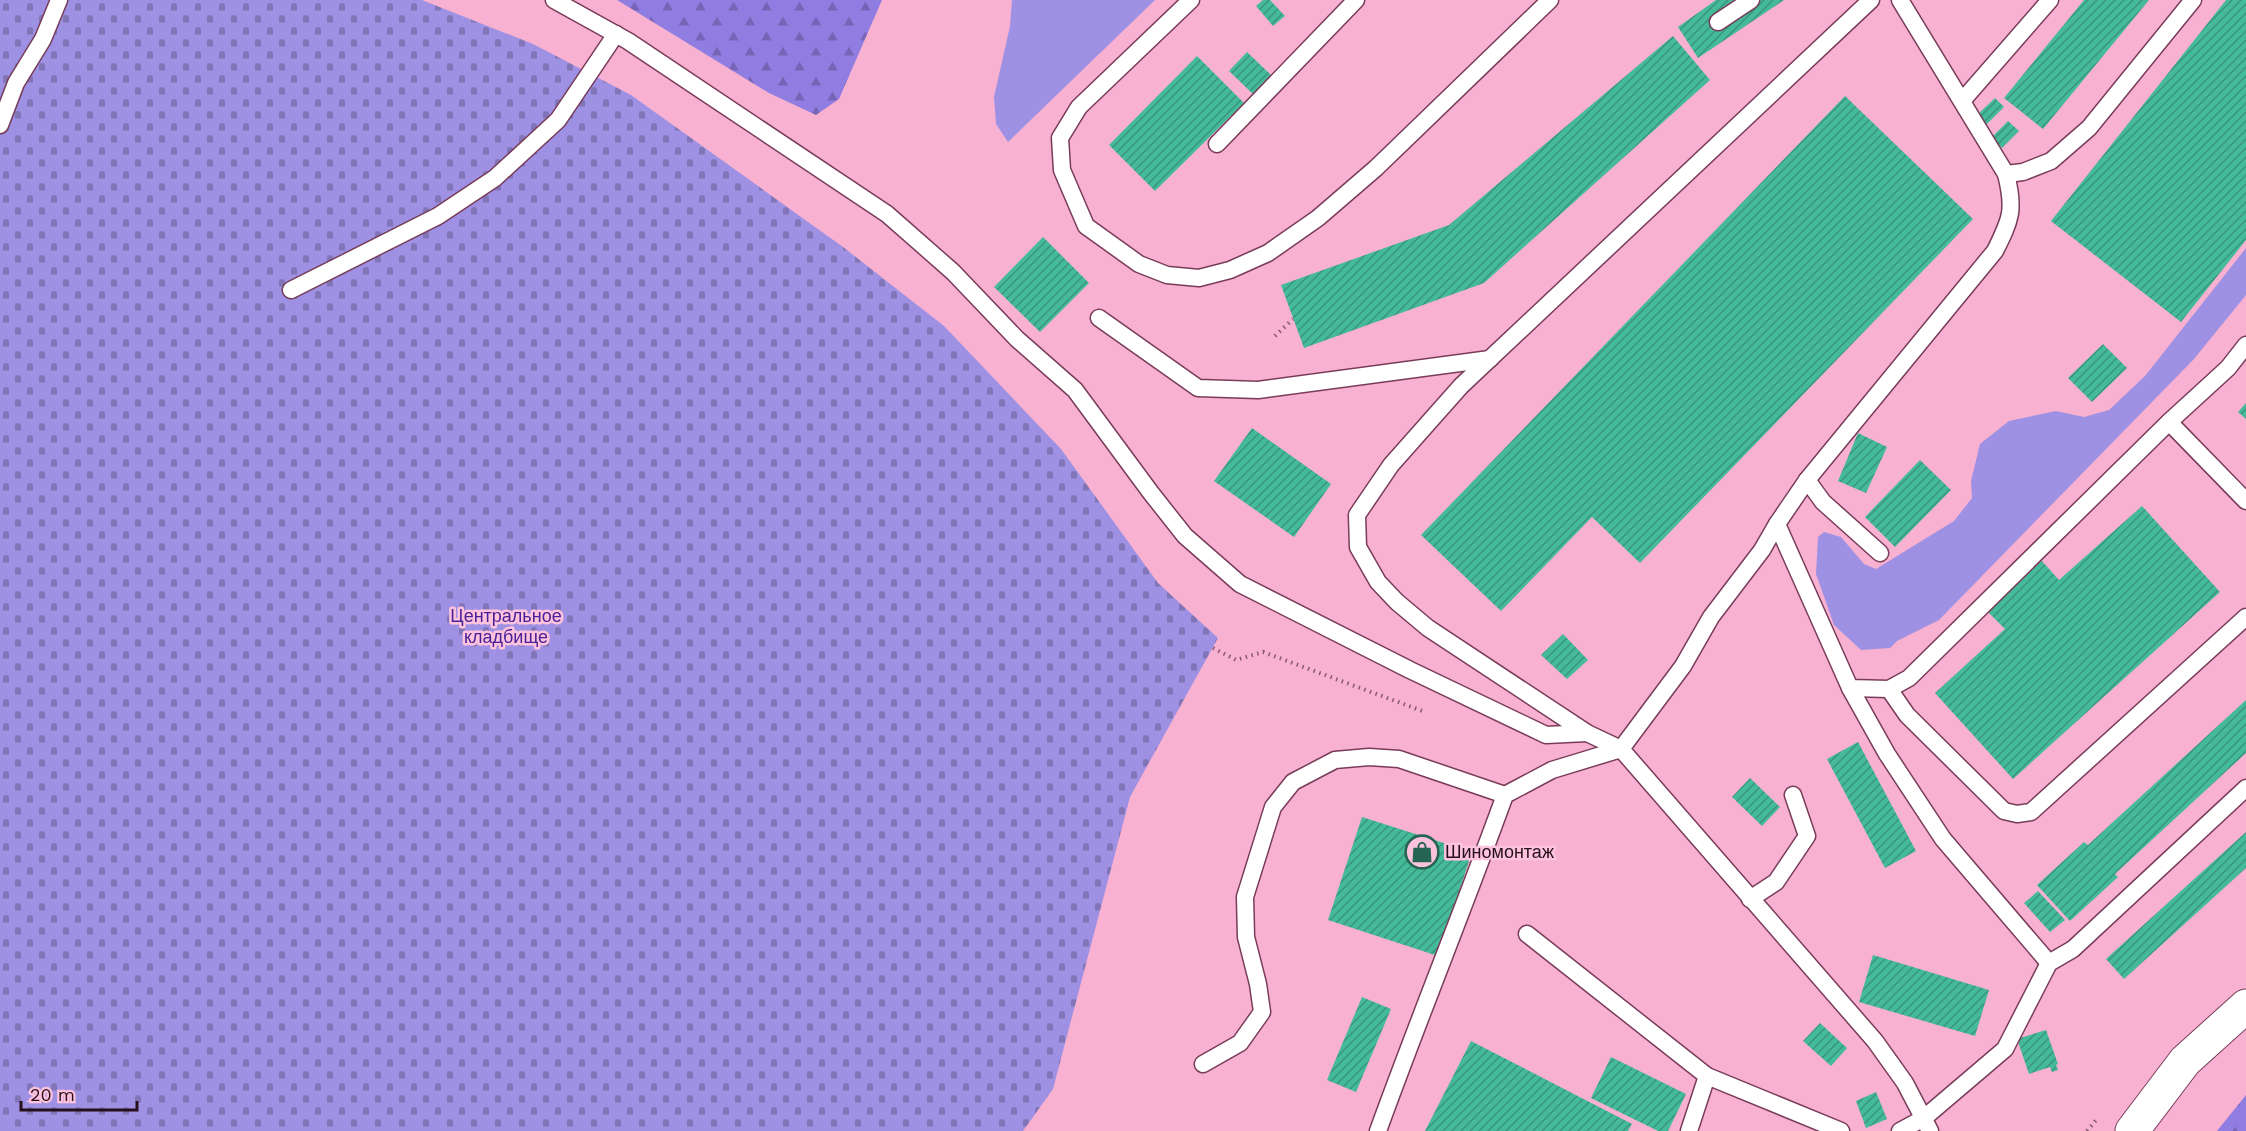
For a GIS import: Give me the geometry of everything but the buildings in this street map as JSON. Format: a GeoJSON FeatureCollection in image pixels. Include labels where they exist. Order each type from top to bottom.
{"type":"FeatureCollection","features":[{"type":"Feature","properties":{"kind":"main road"},"geometry":{"type":"LineString","coordinates":[[2133,1131],[2185,1061],[2246,1006]]}},
{"type":"Feature","properties":{"kind":"lane"},"geometry":{"type":"LineString","coordinates":[[0,125],[16,83],[43,39],[59,0]]}},
{"type":"Feature","properties":{"kind":"lane"},"geometry":{"type":"LineString","coordinates":[[554,0],[616,34],[887,214],[953,272],[1017,339],[1075,390],[1185,536],[1240,584],[1410,670],[1546,735],[1587,733]]}},
{"type":"Feature","properties":{"kind":"lane"},"geometry":{"type":"LineString","coordinates":[[1191,0],[1079,107],[1060,138],[1062,170],[1086,226],[1139,264],[1167,275],[1199,278],[1230,270],[1268,253],[1318,218],[1376,168],[1550,0]]}},
{"type":"Feature","properties":{"kind":"lane"},"geometry":{"type":"LineString","coordinates":[[1217,144],[1356,0]]}},
{"type":"Feature","properties":{"kind":"lane"},"geometry":{"type":"LineString","coordinates":[[1718,22],[1751,0]]}},
{"type":"Feature","properties":{"kind":"lane"},"geometry":{"type":"LineString","coordinates":[[1870,0],[1461,386],[1391,465],[1358,515],[1358,547],[1378,582],[1397,602],[1428,628],[1587,733],[1621,749],[1875,1041],[1905,1083],[1927,1125]]}},
{"type":"Feature","properties":{"kind":"lane"},"geometry":{"type":"LineString","coordinates":[[1378,1131],[1418,1020],[1478,870],[1505,795],[1552,770],[1621,749],[1683,666],[1711,617],[1762,550],[1807,480],[1995,251],[2011,219],[2011,195],[2006,174],[1900,0]]}},
{"type":"Feature","properties":{"kind":"lane"},"geometry":{"type":"LineString","coordinates":[[1962,101],[2050,0]]}},
{"type":"Feature","properties":{"kind":"lane"},"geometry":{"type":"LineString","coordinates":[[2006,174],[2024,172],[2052,161],[2089,128],[2193,0]]}},
{"type":"Feature","properties":{"kind":"lane"},"geometry":{"type":"LineString","coordinates":[[291,290],[438,216],[495,178],[558,120],[616,34]]}},
{"type":"Feature","properties":{"kind":"lane"},"geometry":{"type":"LineString","coordinates":[[1099,318],[1198,388],[1258,390],[1490,359]]}},
{"type":"Feature","properties":{"kind":"lane"},"geometry":{"type":"LineString","coordinates":[[1850,688],[1888,689],[1909,678],[2169,422],[2228,368],[2246,345]]}},
{"type":"Feature","properties":{"kind":"lane"},"geometry":{"type":"LineString","coordinates":[[2169,422],[2246,501]]}},
{"type":"Feature","properties":{"kind":"lane"},"geometry":{"type":"LineString","coordinates":[[1807,480],[1823,502],[1880,553]]}},
{"type":"Feature","properties":{"kind":"lane"},"geometry":{"type":"LineString","coordinates":[[1777,524],[1850,688],[1887,754],[1943,838],[2049,963]]}},
{"type":"Feature","properties":{"kind":"lane"},"geometry":{"type":"LineString","coordinates":[[1888,689],[1908,715],[2004,811],[2017,814],[2031,812],[2246,617]]}},
{"type":"Feature","properties":{"kind":"lane"},"geometry":{"type":"LineString","coordinates":[[1203,1064],[1240,1043],[1262,1012],[1258,984],[1246,937],[1245,897],[1273,807],[1293,782],[1335,760],[1370,757],[1399,759],[1505,795]]}},
{"type":"Feature","properties":{"kind":"lane"},"geometry":{"type":"LineString","coordinates":[[1900,1131],[1927,1125],[2005,1049],[2049,963],[2082,941],[2246,788]]}},
{"type":"Feature","properties":{"kind":"lane"},"geometry":{"type":"LineString","coordinates":[[1750,898],[1776,882],[1807,836],[1793,795]]}},
{"type":"Feature","properties":{"kind":"lane"},"geometry":{"type":"LineString","coordinates":[[1527,934],[1707,1076],[1840,1131]]}},
{"type":"Feature","properties":{"kind":"lane"},"geometry":{"type":"LineString","coordinates":[[1689,1131],[1707,1076]]}},
{"type":"Feature","properties":{"kind":"path"},"geometry":{"type":"LineString","coordinates":[[1275,336],[1293,319]]}},
{"type":"Feature","properties":{"kind":"path"},"geometry":{"type":"LineString","coordinates":[[1213,648],[1236,660],[1263,652],[1430,713]]}},
{"type":"Feature","properties":{"kind":"green space","name":"Центральное кладбище"},"geometry":{"type":"Polygon","coordinates":[[[0,0],[422,0],[533,44],[631,95],[843,247],[944,326],[1061,449],[1158,583],[1218,638],[1130,797],[1053,1089],[1023,1131],[0,1131],[0,0]]]}},
{"type":"Feature","properties":{"kind":"green space"},"geometry":{"type":"Polygon","coordinates":[[[617,0],[882,0],[839,99],[816,115],[769,93],[617,0]]]}},
{"type":"Feature","properties":{"kind":"green space"},"geometry":{"type":"Polygon","coordinates":[[[1012,0],[1155,0],[1008,142],[996,124],[994,97],[1010,26],[1012,0]]]}},
{"type":"Feature","properties":{"kind":"green space"},"geometry":{"type":"Polygon","coordinates":[[[2246,248],[2246,295],[2194,359],[1939,620],[1897,641],[1890,648],[1861,650],[1834,625],[1816,574],[1818,537],[1824,532],[1841,537],[1864,564],[1876,569],[1954,521],[1972,498],[1971,481],[1980,444],[2009,421],[2056,411],[2084,417],[2109,410],[2145,376],[2246,248]]]}},
{"type":"Feature","properties":{"kind":"green space"},"geometry":{"type":"Polygon","coordinates":[[[2246,1095],[2246,1131],[2217,1131],[2246,1095]]]}},
{"type":"Feature","properties":{"kind":"place","name":"Шиномонтаж"},"geometry":{"type":"Point","coordinates":[1422,852]}}]}
